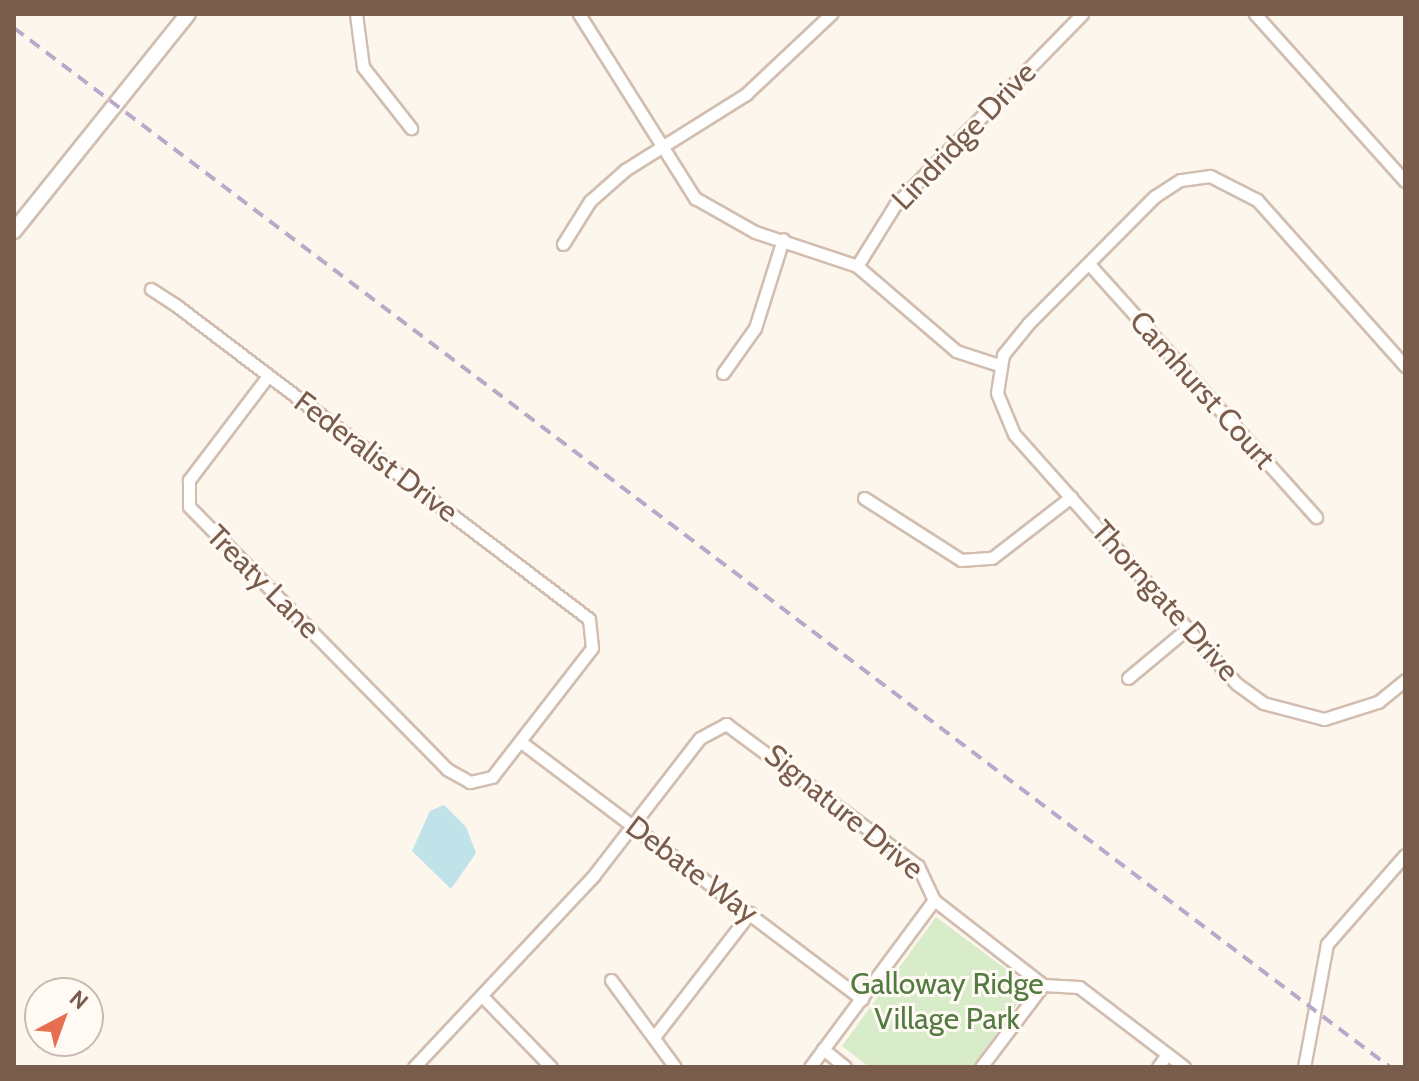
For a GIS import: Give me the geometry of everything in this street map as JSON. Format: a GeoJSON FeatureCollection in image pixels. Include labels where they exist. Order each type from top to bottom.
{"type":"FeatureCollection","features":[{"type":"Feature","properties":{"kind":"street"},"geometry":{"type":"LineString","coordinates":[[14,231],[188,14]]}},
{"type":"Feature","properties":{"kind":"street"},"geometry":{"type":"LineString","coordinates":[[356,14],[363,67],[411,128]]}},
{"type":"Feature","properties":{"kind":"street"},"geometry":{"type":"LineString","coordinates":[[579,14],[680,182],[714,213],[857,266],[956,351],[999,365],[1010,344],[1155,196],[1180,180],[1210,176],[1257,200],[1405,366]]}},
{"type":"Feature","properties":{"kind":"street","name":"Lindridge Drive"},"geometry":{"type":"LineString","coordinates":[[857,266],[895,205],[1082,14]]}},
{"type":"Feature","properties":{"kind":"street"},"geometry":{"type":"LineString","coordinates":[[1255,14],[1405,181]]}},
{"type":"Feature","properties":{"kind":"street"},"geometry":{"type":"LineString","coordinates":[[563,244],[590,201],[660,149],[746,94],[823,17]]}},
{"type":"Feature","properties":{"kind":"street"},"geometry":{"type":"LineString","coordinates":[[723,373],[755,328],[783,239]]}},
{"type":"Feature","properties":{"kind":"street","name":"Camhurst Court"},"geometry":{"type":"LineString","coordinates":[[1089,264],[1316,517]]}},
{"type":"Feature","properties":{"kind":"street","name":"Federalist Drive"},"geometry":{"type":"LineString","coordinates":[[151,289],[566,599],[595,630],[592,648],[521,742]]}},
{"type":"Feature","properties":{"kind":"street","name":"Thorngate Drive"},"geometry":{"type":"LineString","coordinates":[[999,365],[1006,422],[1237,684],[1290,714],[1324,719],[1352,713],[1405,680]]}},
{"type":"Feature","properties":{"kind":"street","name":"Treaty Lane"},"geometry":{"type":"LineString","coordinates":[[268,376],[189,480],[189,506],[447,769],[483,781],[521,742]]}},
{"type":"Feature","properties":{"kind":"street"},"geometry":{"type":"LineString","coordinates":[[864,498],[961,560],[992,558],[1071,497]]}},
{"type":"Feature","properties":{"kind":"street"},"geometry":{"type":"LineString","coordinates":[[1128,678],[1188,628]]}},
{"type":"Feature","properties":{"kind":"street","name":"Signature Drive"},"geometry":{"type":"LineString","coordinates":[[633,827],[700,738],[726,724],[918,866],[934,900],[1043,985]]}},
{"type":"Feature","properties":{"kind":"street","name":"Debate Way"},"geometry":{"type":"LineString","coordinates":[[521,742],[862,999]]}},
{"type":"Feature","properties":{"kind":"street"},"geometry":{"type":"LineString","coordinates":[[414,1067],[550,926],[633,827]]}},
{"type":"Feature","properties":{"kind":"street"},"geometry":{"type":"LineString","coordinates":[[1304,1067],[1327,944],[1405,855]]}},
{"type":"Feature","properties":{"kind":"street"},"geometry":{"type":"LineString","coordinates":[[810,1067],[934,900]]}},
{"type":"Feature","properties":{"kind":"street"},"geometry":{"type":"LineString","coordinates":[[654,1037],[750,913]]}},
{"type":"Feature","properties":{"kind":"street"},"geometry":{"type":"LineString","coordinates":[[611,980],[675,1067]]}},
{"type":"Feature","properties":{"kind":"street"},"geometry":{"type":"LineString","coordinates":[[981,1067],[1043,985],[1079,987],[1184,1067]]}},
{"type":"Feature","properties":{"kind":"street"},"geometry":{"type":"LineString","coordinates":[[482,996],[551,1067]]}},
{"type":"Feature","properties":{"kind":"street"},"geometry":{"type":"LineString","coordinates":[[823,1049],[845,1067]]}},
{"type":"Feature","properties":{"kind":"street"},"geometry":{"type":"LineString","coordinates":[[1158,1067],[1167,1054]]}},
{"type":"Feature","properties":{"kind":"green space","name":"Galloway Ridge Village Park"},"geometry":{"type":"Polygon","coordinates":[[[936,917],[1030,987],[972,1067],[869,1067],[842,1046],[936,917]]]}},
{"type":"Feature","properties":{"kind":"water"},"geometry":{"type":"Polygon","coordinates":[[[444,805],[466,827],[476,853],[451,889],[412,851],[430,811],[444,805]]]}},
{"type":"Feature","properties":{"kind":"railway"},"geometry":{"type":"LineString","coordinates":[[14,28],[1390,1067]]}}]}
